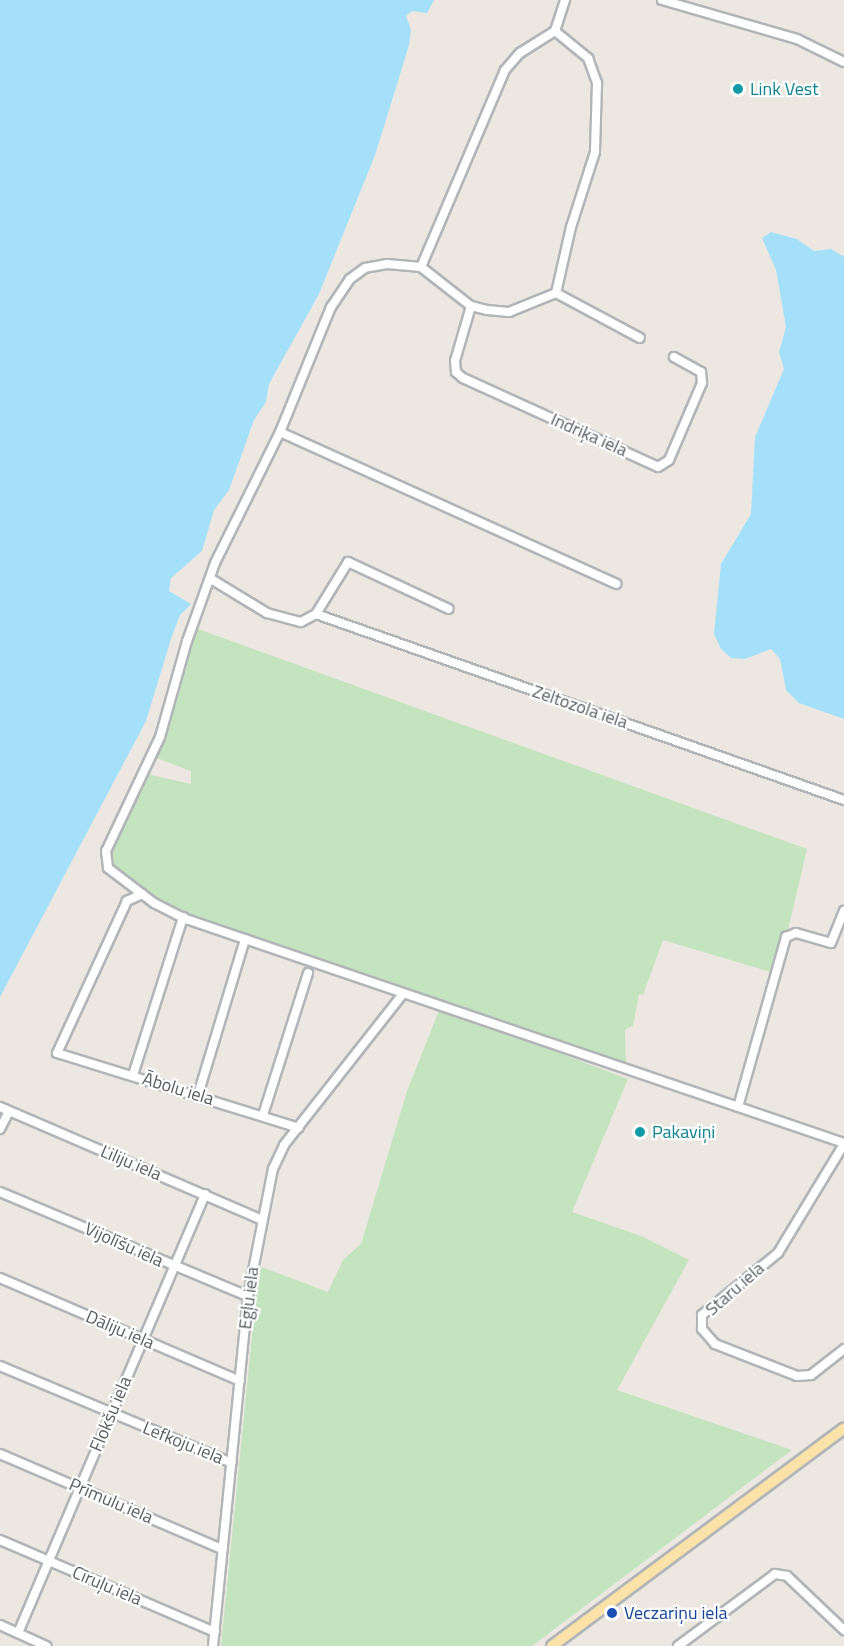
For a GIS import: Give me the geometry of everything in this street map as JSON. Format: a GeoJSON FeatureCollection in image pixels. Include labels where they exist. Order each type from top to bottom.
{"type":"FeatureCollection","features":[{"type":"Feature","properties":{"kind":"main road"},"geometry":{"type":"LineString","coordinates":[[552,1646],[841,1434]]}},
{"type":"Feature","properties":{"kind":"street"},"geometry":{"type":"LineString","coordinates":[[421,267],[505,70],[520,53],[555,31],[565,0]]}},
{"type":"Feature","properties":{"kind":"street"},"geometry":{"type":"LineString","coordinates":[[662,0],[797,39],[844,62]]}},
{"type":"Feature","properties":{"kind":"street"},"geometry":{"type":"LineString","coordinates":[[555,31],[588,57],[597,83],[595,152],[571,227],[556,293]]}},
{"type":"Feature","properties":{"kind":"street"},"geometry":{"type":"LineString","coordinates":[[556,293],[509,312],[471,306],[421,267],[374,265],[357,274],[341,290],[318,335],[280,432],[220,550],[187,641],[160,737],[104,858],[112,874],[183,917],[844,1144]]}},
{"type":"Feature","properties":{"kind":"street"},"geometry":{"type":"LineString","coordinates":[[556,293],[640,338]]}},
{"type":"Feature","properties":{"kind":"street","name":"Indriķa iela"},"geometry":{"type":"LineString","coordinates":[[471,306],[455,362],[456,372],[463,378],[658,467],[669,460],[702,383],[701,372],[674,357]]}},
{"type":"Feature","properties":{"kind":"street"},"geometry":{"type":"LineString","coordinates":[[280,432],[616,584]]}},
{"type":"Feature","properties":{"kind":"street"},"geometry":{"type":"LineString","coordinates":[[211,579],[267,613],[301,622],[316,614],[348,562],[449,609]]}},
{"type":"Feature","properties":{"kind":"street","name":"Zeltozola iela"},"geometry":{"type":"LineString","coordinates":[[316,614],[844,800]]}},
{"type":"Feature","properties":{"kind":"street","name":"Ābolu iela"},"geometry":{"type":"LineString","coordinates":[[142,894],[127,901],[57,1053],[299,1128]]}},
{"type":"Feature","properties":{"kind":"street"},"geometry":{"type":"LineString","coordinates":[[738,1107],[786,937],[796,933],[831,943],[844,911]]}},
{"type":"Feature","properties":{"kind":"street"},"geometry":{"type":"LineString","coordinates":[[133,1075],[183,917]]}},
{"type":"Feature","properties":{"kind":"street"},"geometry":{"type":"LineString","coordinates":[[198,1095],[245,939]]}},
{"type":"Feature","properties":{"kind":"street"},"geometry":{"type":"LineString","coordinates":[[263,1115],[308,973]]}},
{"type":"Feature","properties":{"kind":"street","name":"Egļu iela"},"geometry":{"type":"LineString","coordinates":[[213,1646],[248,1296],[276,1160],[403,993]]}},
{"type":"Feature","properties":{"kind":"street"},"geometry":{"type":"LineString","coordinates":[[0,1129],[4,1109]]}},
{"type":"Feature","properties":{"kind":"street","name":"Liliju iela"},"geometry":{"type":"LineString","coordinates":[[4,1109],[262,1220]]}},
{"type":"Feature","properties":{"kind":"street","name":"Staru iela"},"geometry":{"type":"LineString","coordinates":[[844,1144],[778,1253],[702,1315],[702,1329],[715,1344],[797,1376],[811,1375],[844,1348]]}},
{"type":"Feature","properties":{"kind":"street","name":"Vijolīšu iela"},"geometry":{"type":"LineString","coordinates":[[0,1192],[248,1296]]}},
{"type":"Feature","properties":{"kind":"street","name":"Flokšu iela"},"geometry":{"type":"LineString","coordinates":[[18,1633],[205,1194]]}},
{"type":"Feature","properties":{"kind":"street","name":"Dāliju iela"},"geometry":{"type":"LineString","coordinates":[[0,1278],[240,1381]]}},
{"type":"Feature","properties":{"kind":"street","name":"Lefkoju iela"},"geometry":{"type":"LineString","coordinates":[[0,1366],[232,1463]]}},
{"type":"Feature","properties":{"kind":"street","name":"Prīmulu iela"},"geometry":{"type":"LineString","coordinates":[[0,1454],[222,1549]]}},
{"type":"Feature","properties":{"kind":"street","name":"Cīruļu iela"},"geometry":{"type":"LineString","coordinates":[[0,1540],[214,1632]]}},
{"type":"Feature","properties":{"kind":"street"},"geometry":{"type":"LineString","coordinates":[[678,1646],[776,1574],[788,1576],[844,1630]]}},
{"type":"Feature","properties":{"kind":"street"},"geometry":{"type":"LineString","coordinates":[[0,1625],[46,1646]]}},
{"type":"Feature","properties":{"kind":"green space"},"geometry":{"type":"Polygon","coordinates":[[[198,629],[807,849],[788,930],[771,972],[663,940],[643,995],[639,994],[633,1026],[625,1030],[626,1066],[164,905],[116,872],[109,847],[147,774],[191,784],[191,771],[154,757],[193,630],[198,629]]]}},
{"type":"Feature","properties":{"kind":"green space"},"geometry":{"type":"Polygon","coordinates":[[[440,1008],[628,1079],[572,1212],[641,1236],[689,1260],[617,1390],[792,1450],[532,1646],[221,1646],[259,1266],[328,1292],[343,1260],[361,1244],[407,1091],[440,1008]]]}},
{"type":"Feature","properties":{"kind":"water"},"geometry":{"type":"Polygon","coordinates":[[[0,0],[434,0],[427,13],[412,11],[406,16],[411,30],[409,45],[375,155],[319,294],[269,384],[266,402],[254,420],[229,490],[214,510],[202,551],[171,578],[169,591],[191,604],[180,615],[146,721],[0,997],[0,0]]]}},
{"type":"Feature","properties":{"kind":"water"},"geometry":{"type":"Polygon","coordinates":[[[771,232],[797,239],[814,251],[831,249],[844,257],[844,719],[799,703],[786,690],[780,659],[771,649],[745,659],[731,658],[721,649],[714,634],[721,564],[751,514],[755,437],[784,369],[779,352],[786,327],[776,270],[762,238],[771,232]]]}},
{"type":"Feature","properties":{"kind":"place","name":"Link Vest"},"geometry":{"type":"Point","coordinates":[738,89]}},
{"type":"Feature","properties":{"kind":"place","name":"Pakaviņi"},"geometry":{"type":"Point","coordinates":[640,1132]}},
{"type":"Feature","properties":{"kind":"place","name":"Veczariņu iela"},"geometry":{"type":"Point","coordinates":[612,1613]}}]}
